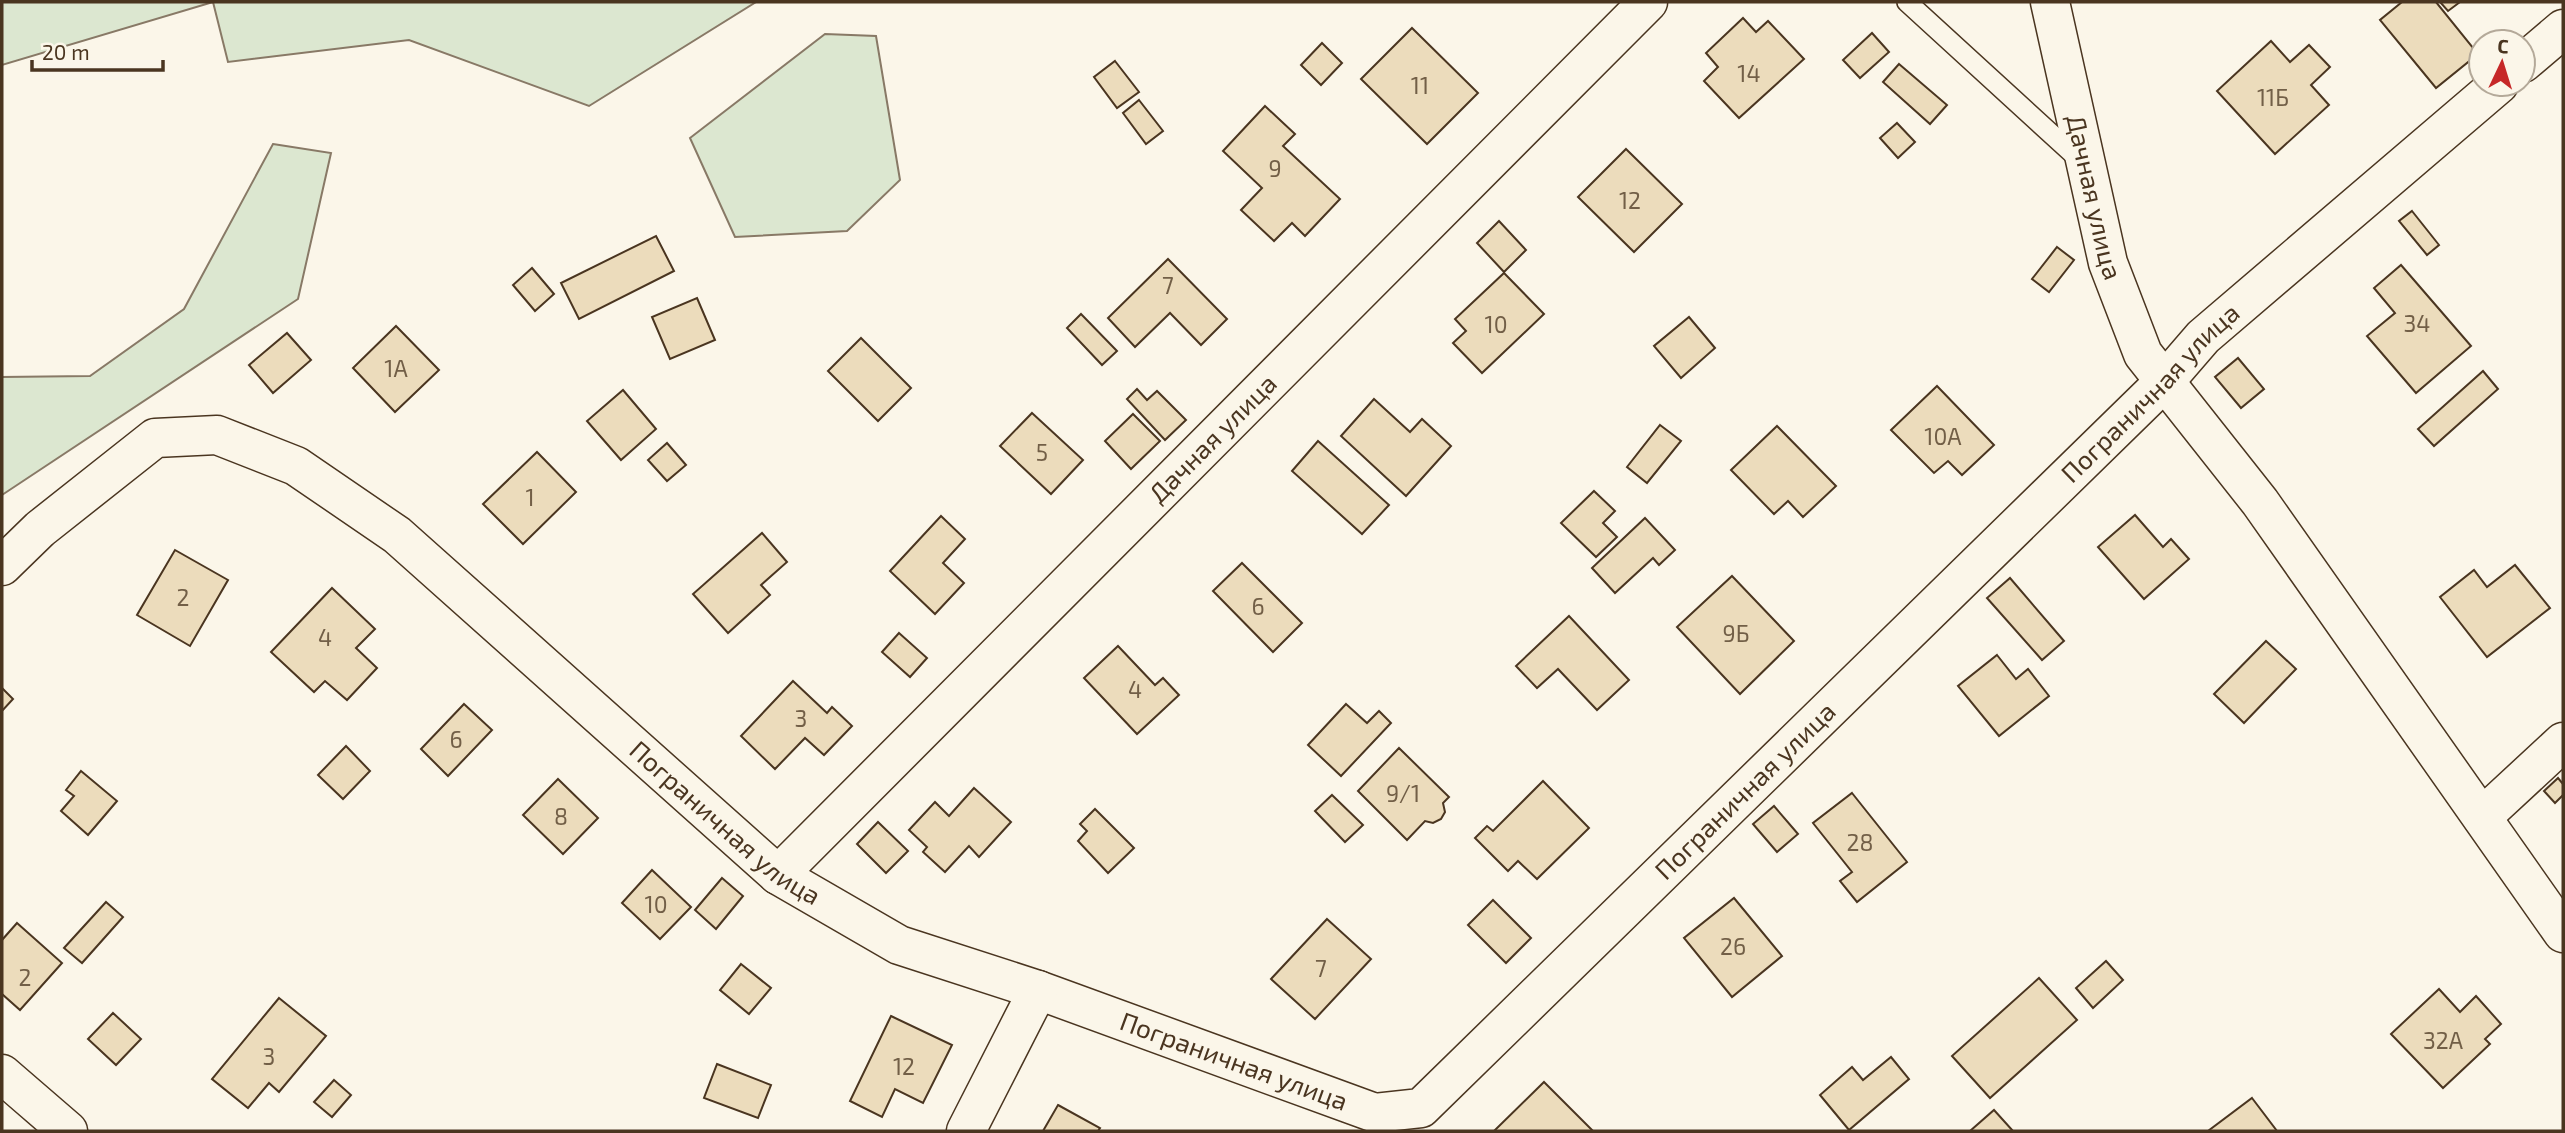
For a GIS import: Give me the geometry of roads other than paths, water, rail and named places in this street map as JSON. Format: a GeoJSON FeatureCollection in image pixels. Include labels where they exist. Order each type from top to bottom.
{"type":"FeatureCollection","features":[{"type":"Feature","properties":{"kind":"street","name":"Дачная улица"},"geometry":{"type":"LineString","coordinates":[[778,875],[1648,2]]}},
{"type":"Feature","properties":{"kind":"street","name":"Дачная улица"},"geometry":{"type":"LineString","coordinates":[[2050,2],[2108,263],[2143,354],[2260,502],[2563,933]]}},
{"type":"Feature","properties":{"kind":"street"},"geometry":{"type":"LineString","coordinates":[[2537,51],[2563,29]]}},
{"type":"Feature","properties":{"kind":"street","name":"Пограничная улица"},"geometry":{"type":"LineString","coordinates":[[2,566],[40,529],[155,438],[217,435],[296,466],[397,535],[778,875],[899,945],[1038,990],[1375,1113],[1420,1108],[2165,381],[2203,337],[2483,98]]}},
{"type":"Feature","properties":{"kind":"street"},"geometry":{"type":"LineString","coordinates":[[2482,817],[2563,742]]}},
{"type":"Feature","properties":{"kind":"street"},"geometry":{"type":"LineString","coordinates":[[966,1131],[1038,990]]}},
{"type":"Feature","properties":{"kind":"street"},"geometry":{"type":"LineString","coordinates":[[2,1074],[68,1131]]}},
{"type":"Feature","properties":{"kind":"lane"},"geometry":{"type":"LineString","coordinates":[[1907,2],[2087,167]]}}]}
